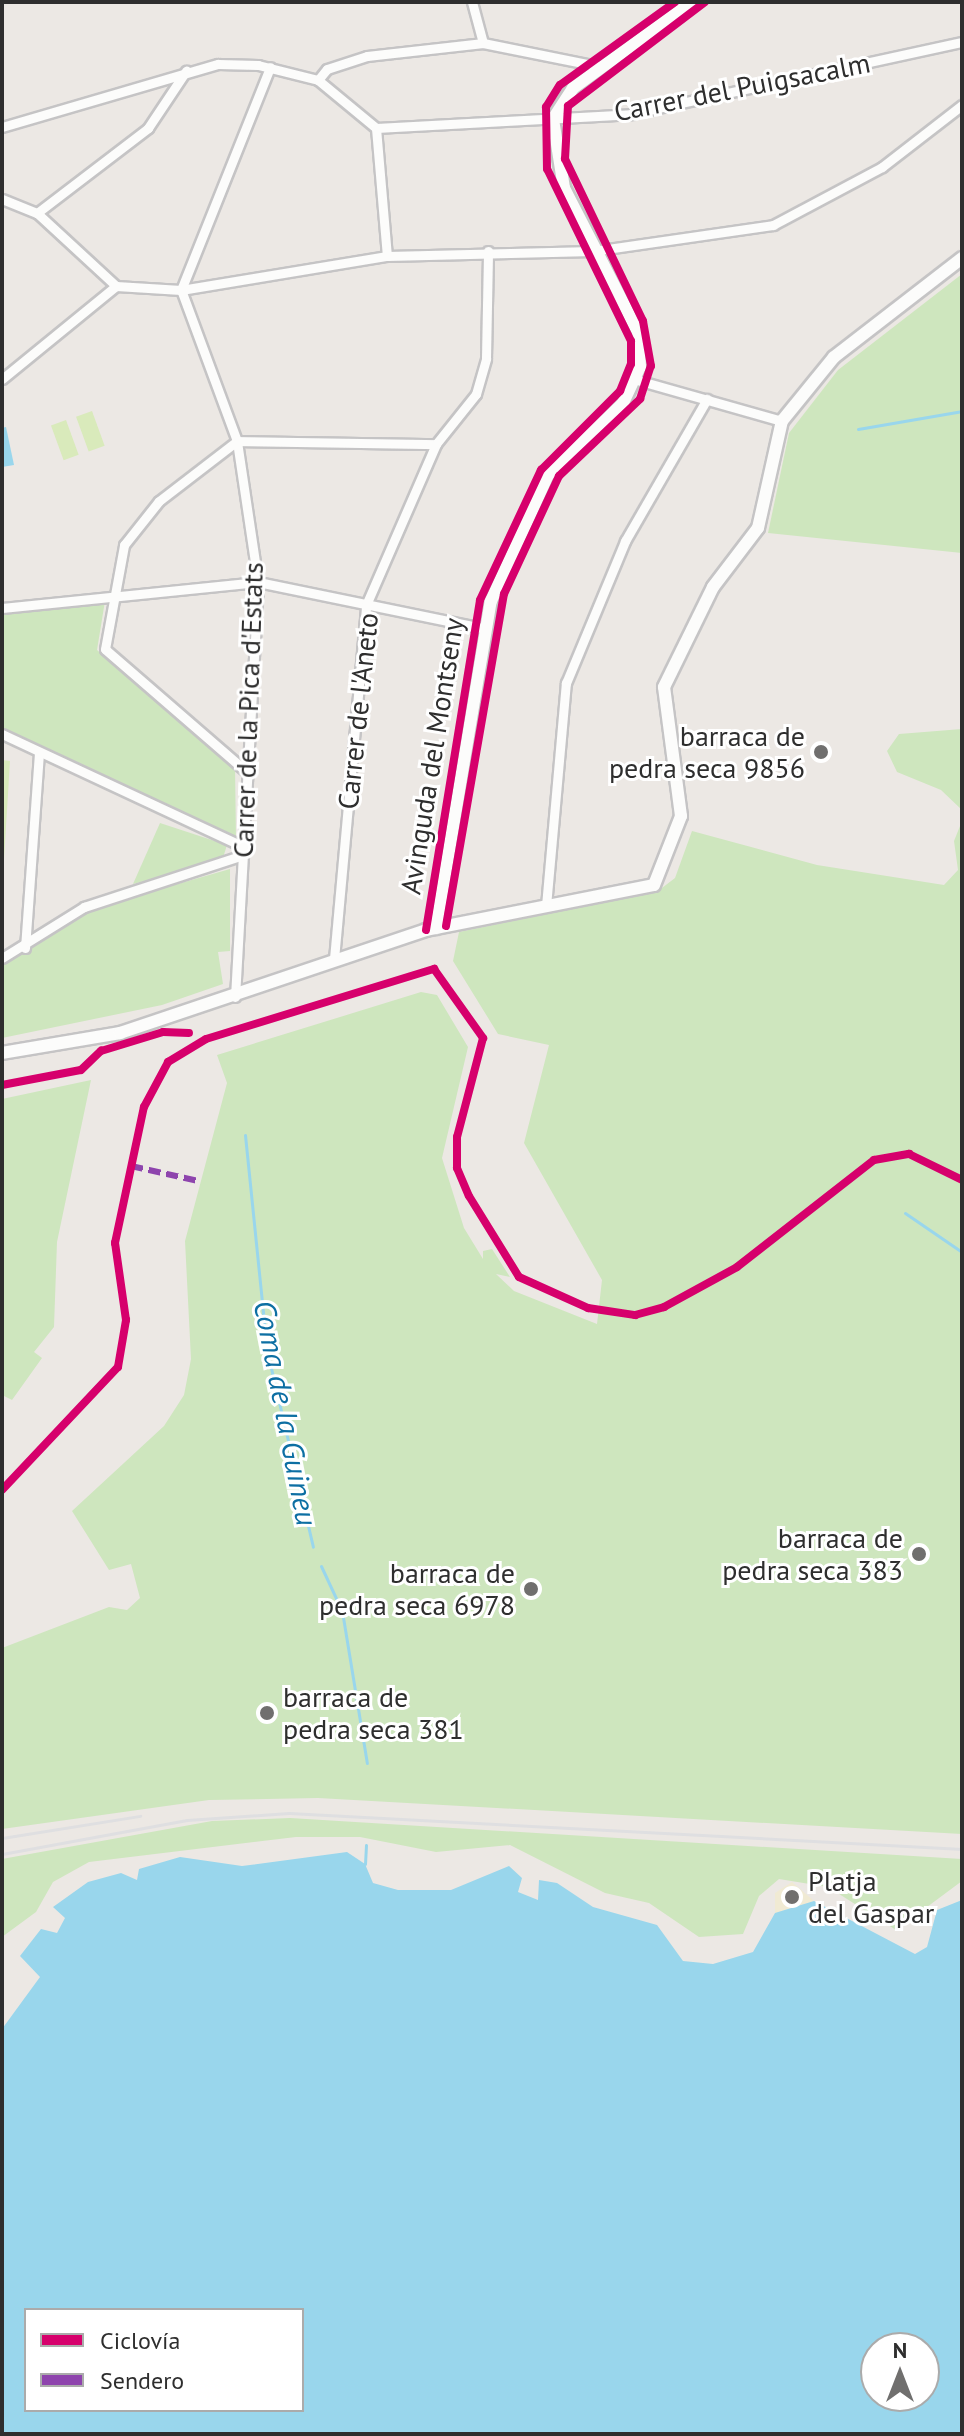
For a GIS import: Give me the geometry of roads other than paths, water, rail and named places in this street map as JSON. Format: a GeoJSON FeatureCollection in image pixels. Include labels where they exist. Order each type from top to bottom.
{"type":"FeatureCollection","features":[{"type":"Feature","properties":{"kind":"street"},"geometry":{"type":"LineString","coordinates":[[472,2],[483,43]]}},
{"type":"Feature","properties":{"kind":"street"},"geometry":{"type":"LineString","coordinates":[[692,2],[573,88],[553,119],[555,160],[593,251],[638,332],[637,380],[782,421]]}},
{"type":"Feature","properties":{"kind":"street","name":"Carrer del Puigsacalm"},"geometry":{"type":"LineString","coordinates":[[376,128],[631,114],[962,42]]}},
{"type":"Feature","properties":{"kind":"street"},"geometry":{"type":"LineString","coordinates":[[318,80],[327,69],[367,56],[483,43],[602,67]]}},
{"type":"Feature","properties":{"kind":"street"},"geometry":{"type":"LineString","coordinates":[[181,290],[270,67]]}},
{"type":"Feature","properties":{"kind":"street"},"geometry":{"type":"LineString","coordinates":[[2,127],[187,70],[270,67],[318,80],[376,128],[387,256]]}},
{"type":"Feature","properties":{"kind":"street"},"geometry":{"type":"LineString","coordinates":[[37,213],[148,128],[187,70]]}},
{"type":"Feature","properties":{"kind":"street"},"geometry":{"type":"LineString","coordinates":[[2,199],[37,213],[116,286],[181,290],[387,256],[488,251],[593,251],[773,225],[882,167],[962,105]]}},
{"type":"Feature","properties":{"kind":"street","name":"Carrer de l'Aneto"},"geometry":{"type":"LineString","coordinates":[[334,959],[366,605],[436,444],[476,394],[486,358],[488,251]]}},
{"type":"Feature","properties":{"kind":"street"},"geometry":{"type":"LineString","coordinates":[[2,1053],[120,1033],[235,997],[334,959],[436,928],[654,885],[681,816],[664,687],[713,587],[758,528],[782,421],[834,357],[962,258]]}},
{"type":"Feature","properties":{"kind":"street"},"geometry":{"type":"LineString","coordinates":[[2,379],[116,286]]}},
{"type":"Feature","properties":{"kind":"street","name":"Carrer de la Pica d'Estats"},"geometry":{"type":"LineString","coordinates":[[181,290],[237,441],[258,582],[235,997]]}},
{"type":"Feature","properties":{"kind":"street","name":"Avinguda del Montseny"},"geometry":{"type":"LineString","coordinates":[[436,928],[483,628],[548,475],[637,380]]}},
{"type":"Feature","properties":{"kind":"street"},"geometry":{"type":"LineString","coordinates":[[546,906],[566,683],[625,541],[707,399]]}},
{"type":"Feature","properties":{"kind":"street"},"geometry":{"type":"LineString","coordinates":[[248,773],[105,649],[124,545],[159,501],[237,441],[436,444]]}},
{"type":"Feature","properties":{"kind":"street"},"geometry":{"type":"LineString","coordinates":[[2,608],[113,592],[258,582],[483,628]]}},
{"type":"Feature","properties":{"kind":"street"},"geometry":{"type":"LineString","coordinates":[[2,734],[244,851]]}},
{"type":"Feature","properties":{"kind":"street"},"geometry":{"type":"LineString","coordinates":[[25,948],[39,752]]}},
{"type":"Feature","properties":{"kind":"street"},"geometry":{"type":"LineString","coordinates":[[2,958],[25,948],[84,907],[244,851]]}},
{"type":"Feature","properties":{"kind":"water"},"geometry":{"type":"Polygon","coordinates":[[[6,427],[14,465],[2,467],[2,428],[6,427]]]}},
{"type":"Feature","properties":{"kind":"water"},"geometry":{"type":"Polygon","coordinates":[[[347,1852],[365,1864],[373,1883],[398,1890],[451,1890],[509,1866],[522,1878],[518,1892],[538,1900],[539,1880],[557,1883],[593,1907],[657,1925],[683,1961],[713,1964],[753,1952],[775,1913],[814,1901],[915,1954],[927,1947],[937,1910],[962,1900],[962,2434],[2,2434],[2,2029],[40,1977],[20,1956],[41,1929],[57,1933],[65,1918],[53,1907],[88,1882],[121,1873],[137,1880],[139,1869],[180,1857],[242,1866],[347,1852]]]}},
{"type":"Feature","properties":{"kind":"waterway"},"geometry":{"type":"LineString","coordinates":[[858,429],[962,411]]}},
{"type":"Feature","properties":{"kind":"waterway","name":"Coma de la Guineu"},"geometry":{"type":"LineString","coordinates":[[245,1135],[267,1351],[313,1547]]}},
{"type":"Feature","properties":{"kind":"waterway"},"geometry":{"type":"LineString","coordinates":[[905,1213],[962,1252]]}},
{"type":"Feature","properties":{"kind":"waterway","name":"Coma de la Guineu"},"geometry":{"type":"LineString","coordinates":[[321,1566],[342,1611],[367,1763]]}},
{"type":"Feature","properties":{"kind":"waterway","name":"Coma de la Guineu"},"geometry":{"type":"LineString","coordinates":[[365,1864],[366,1845]]}},
{"type":"Feature","properties":{"kind":"railway"},"geometry":{"type":"LineString","coordinates":[[2,1854],[187,1820],[289,1813],[962,1849]]}},
{"type":"Feature","properties":{"kind":"railway"},"geometry":{"type":"LineString","coordinates":[[2,1838],[140,1816]]}},
{"type":"Feature","properties":{"kind":"place","name":"barraca de pedra seca 9856"},"geometry":{"type":"Point","coordinates":[821,752]}},
{"type":"Feature","properties":{"kind":"place","name":"barraca de pedra seca 383"},"geometry":{"type":"Point","coordinates":[919,1554]}},
{"type":"Feature","properties":{"kind":"place","name":"barraca de pedra seca 6978"},"geometry":{"type":"Point","coordinates":[531,1589]}},
{"type":"Feature","properties":{"kind":"place","name":"barraca de pedra seca 381"},"geometry":{"type":"Point","coordinates":[267,1713]}},
{"type":"Feature","properties":{"kind":"place","name":"Platja del Gaspar"},"geometry":{"type":"Point","coordinates":[792,1897]}}]}
